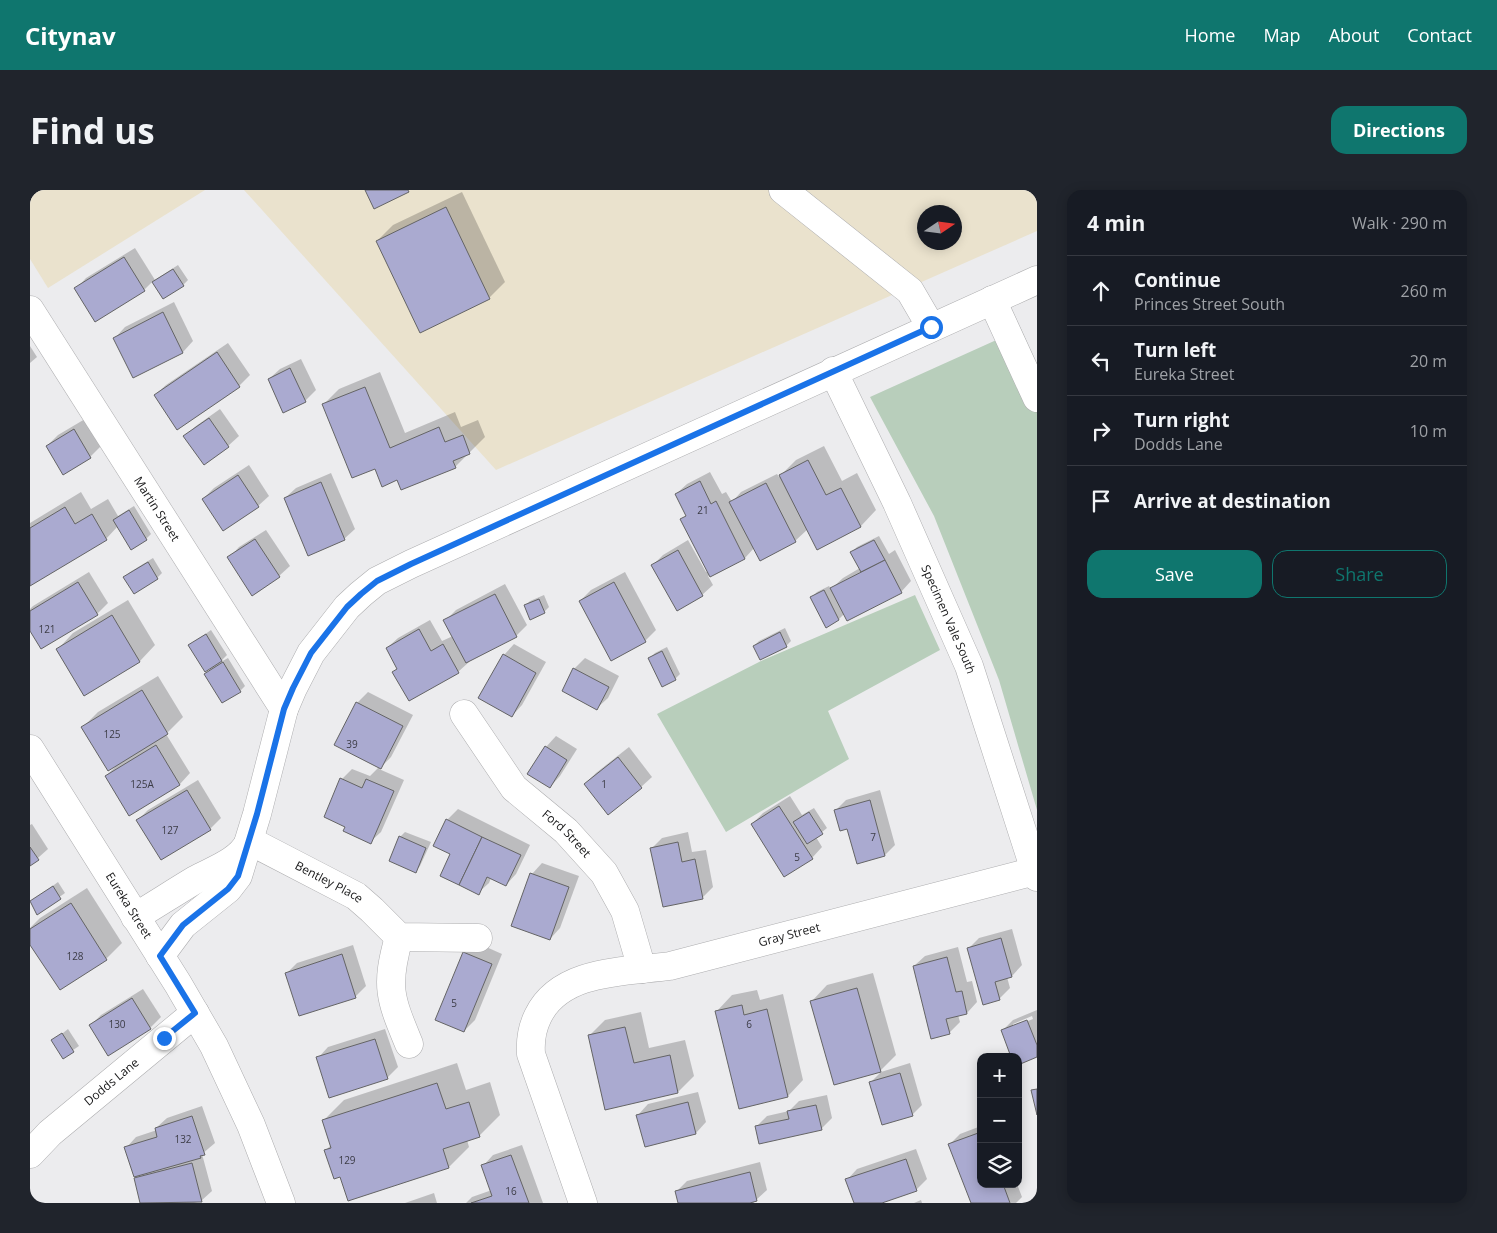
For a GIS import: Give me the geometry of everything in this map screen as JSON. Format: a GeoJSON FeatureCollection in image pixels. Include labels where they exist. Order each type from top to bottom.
{"type":"FeatureCollection","features":[{"type":"Feature","properties":{"kind":"street"},"geometry":{"type":"LineString","coordinates":[[783,190],[910,291],[931,327]]}},
{"type":"Feature","properties":{"kind":"street"},"geometry":{"type":"LineString","coordinates":[[160,956],[183,925],[232,885],[241,867],[250,841],[284,709],[302,671],[322,637],[347,607],[377,581],[833,371],[1037,280]]}},
{"type":"Feature","properties":{"kind":"street"},"geometry":{"type":"LineString","coordinates":[[992,300],[1037,398]]}},
{"type":"Feature","properties":{"kind":"street","name":"Martin Street"},"geometry":{"type":"LineString","coordinates":[[30,310],[284,709]]}},
{"type":"Feature","properties":{"kind":"street","name":"Specimen Vale South"},"geometry":{"type":"LineString","coordinates":[[833,371],[897,503],[969,666],[1036,874]]}},
{"type":"Feature","properties":{"kind":"street","name":"Ford Street"},"geometry":{"type":"LineString","coordinates":[[464,714],[514,788],[566,831],[604,873],[625,911],[642,969]]}},
{"type":"Feature","properties":{"kind":"street","name":"Eureka Street"},"geometry":{"type":"LineString","coordinates":[[30,749],[214,1046],[240,1098],[280,1203]]}},
{"type":"Feature","properties":{"kind":"street"},"geometry":{"type":"LineString","coordinates":[[135,917],[195,880],[232,860],[244,851],[250,841]]}},
{"type":"Feature","properties":{"kind":"street","name":"Bentley Place"},"geometry":{"type":"LineString","coordinates":[[250,841],[356,896],[399,937]]}},
{"type":"Feature","properties":{"kind":"street","name":"Gray Street"},"geometry":{"type":"LineString","coordinates":[[583,1203],[531,1054],[530,1045],[533,1029],[541,1010],[562,988],[615,972],[679,963],[1036,874]]}},
{"type":"Feature","properties":{"kind":"street"},"geometry":{"type":"LineString","coordinates":[[409,1044],[396,1011],[390,988],[393,959],[399,937],[478,938]]}},
{"type":"Feature","properties":{"kind":"street","name":"Dodds Lane"},"geometry":{"type":"LineString","coordinates":[[30,1154],[50,1133],[195,1013]]}},
{"type":"Feature","properties":{"kind":"shaded area"},"geometry":{"type":"Polygon","coordinates":[[[30,190],[205,190],[48,288],[30,259],[30,190]]]}},
{"type":"Feature","properties":{"kind":"shaded area"},"geometry":{"type":"Polygon","coordinates":[[[244,190],[1037,190],[1037,231],[496,470],[244,190]]]}},
{"type":"Feature","properties":{"kind":"green space"},"geometry":{"type":"Polygon","coordinates":[[[1021,329],[1037,365],[1037,810],[999,680],[934,516],[870,397],[1021,329]]]}},
{"type":"Feature","properties":{"kind":"green space"},"geometry":{"type":"Polygon","coordinates":[[[915,595],[940,650],[828,711],[849,759],[726,832],[657,714],[761,661],[915,595]]]}},
{"type":"Feature","properties":{"kind":"building"},"geometry":{"type":"Polygon","coordinates":[[[365,190],[408,190],[409,192],[374,209],[365,190]]]}},
{"type":"Feature","properties":{"kind":"building"},"geometry":{"type":"Polygon","coordinates":[[[446,207],[490,299],[420,333],[376,241],[446,207]]]}},
{"type":"Feature","properties":{"kind":"building"},"geometry":{"type":"Polygon","coordinates":[[[124,257],[145,291],[95,322],[74,288],[124,257]]]}},
{"type":"Feature","properties":{"kind":"building"},"geometry":{"type":"Polygon","coordinates":[[[173,269],[184,286],[163,299],[152,282],[173,269]]]}},
{"type":"Feature","properties":{"kind":"building"},"geometry":{"type":"Polygon","coordinates":[[[163,312],[183,353],[133,378],[113,338],[163,312]]]}},
{"type":"Feature","properties":{"kind":"building"},"geometry":{"type":"Polygon","coordinates":[[[217,352],[240,387],[177,430],[154,395],[217,352]]]}},
{"type":"Feature","properties":{"kind":"building"},"geometry":{"type":"Polygon","coordinates":[[[290,368],[306,402],[283,413],[268,379],[290,368]]]}},
{"type":"Feature","properties":{"kind":"building"},"geometry":{"type":"Polygon","coordinates":[[[365,387],[390,448],[439,427],[445,442],[463,435],[470,454],[453,461],[456,468],[401,490],[397,480],[382,487],[375,469],[352,478],[322,404],[365,387]]]}},
{"type":"Feature","properties":{"kind":"building"},"geometry":{"type":"Polygon","coordinates":[[[209,418],[229,447],[204,465],[183,436],[209,418]]]}},
{"type":"Feature","properties":{"kind":"building"},"geometry":{"type":"Polygon","coordinates":[[[74,429],[91,458],[63,475],[46,446],[74,429]]]}},
{"type":"Feature","properties":{"kind":"building"},"geometry":{"type":"Polygon","coordinates":[[[808,460],[826,495],[841,488],[861,527],[817,550],[779,475],[808,460]]]}},
{"type":"Feature","properties":{"kind":"building"},"geometry":{"type":"Polygon","coordinates":[[[238,475],[259,507],[223,531],[202,499],[238,475]]]}},
{"type":"Feature","properties":{"kind":"building"},"geometry":{"type":"Polygon","coordinates":[[[700,481],[711,504],[716,501],[745,559],[710,577],[680,519],[686,516],[675,494],[700,481]]]}},
{"type":"Feature","properties":{"kind":"building"},"geometry":{"type":"Polygon","coordinates":[[[321,482],[345,540],[308,556],[284,498],[321,482]]]}},
{"type":"Feature","properties":{"kind":"building"},"geometry":{"type":"Polygon","coordinates":[[[766,483],[796,542],[760,561],[729,502],[766,483]]]}},
{"type":"Feature","properties":{"kind":"building"},"geometry":{"type":"Polygon","coordinates":[[[65,507],[75,524],[92,514],[107,540],[30,586],[30,528],[65,507]]]}},
{"type":"Feature","properties":{"kind":"building"},"geometry":{"type":"Polygon","coordinates":[[[129,510],[147,540],[131,550],[113,520],[129,510]]]}},
{"type":"Feature","properties":{"kind":"building"},"geometry":{"type":"Polygon","coordinates":[[[255,539],[280,577],[252,596],[227,557],[255,539]]]}},
{"type":"Feature","properties":{"kind":"building"},"geometry":{"type":"Polygon","coordinates":[[[874,540],[885,560],[861,572],[850,552],[874,540]]]}},
{"type":"Feature","properties":{"kind":"building"},"geometry":{"type":"Polygon","coordinates":[[[678,550],[703,596],[677,611],[651,565],[678,550]]]}},
{"type":"Feature","properties":{"kind":"building"},"geometry":{"type":"Polygon","coordinates":[[[885,560],[902,593],[847,621],[830,588],[885,560]]]}},
{"type":"Feature","properties":{"kind":"building"},"geometry":{"type":"Polygon","coordinates":[[[148,562],[158,579],[134,594],[123,577],[148,562]]]}},
{"type":"Feature","properties":{"kind":"building"},"geometry":{"type":"Polygon","coordinates":[[[78,582],[98,615],[41,649],[30,631],[30,611],[78,582]]]}},
{"type":"Feature","properties":{"kind":"building"},"geometry":{"type":"Polygon","coordinates":[[[614,582],[646,642],[611,661],[579,601],[614,582]]]}},
{"type":"Feature","properties":{"kind":"building"},"geometry":{"type":"Polygon","coordinates":[[[824,590],[839,620],[826,628],[810,597],[824,590]]]}},
{"type":"Feature","properties":{"kind":"building"},"geometry":{"type":"Polygon","coordinates":[[[495,594],[517,637],[466,663],[443,620],[495,594]]]}},
{"type":"Feature","properties":{"kind":"building"},"geometry":{"type":"Polygon","coordinates":[[[539,599],[545,613],[530,620],[524,605],[539,599]]]}},
{"type":"Feature","properties":{"kind":"building"},"geometry":{"type":"Polygon","coordinates":[[[112,615],[140,662],[84,696],[56,649],[112,615]]]}},
{"type":"Feature","properties":{"kind":"building"},"geometry":{"type":"Polygon","coordinates":[[[419,629],[431,651],[443,644],[459,673],[409,701],[392,672],[397,669],[386,648],[419,629]]]}},
{"type":"Feature","properties":{"kind":"building"},"geometry":{"type":"Polygon","coordinates":[[[780,632],[787,647],[760,660],[753,646],[780,632]]]}},
{"type":"Feature","properties":{"kind":"building"},"geometry":{"type":"Polygon","coordinates":[[[206,634],[222,661],[205,672],[188,645],[206,634]]]}},
{"type":"Feature","properties":{"kind":"building"},"geometry":{"type":"Polygon","coordinates":[[[662,651],[676,680],[662,687],[648,658],[662,651]]]}},
{"type":"Feature","properties":{"kind":"building"},"geometry":{"type":"Polygon","coordinates":[[[503,654],[536,673],[512,717],[478,698],[503,654]]]}},
{"type":"Feature","properties":{"kind":"building"},"geometry":{"type":"Polygon","coordinates":[[[223,662],[241,692],[222,703],[204,674],[223,662]]]}},
{"type":"Feature","properties":{"kind":"building"},"geometry":{"type":"Polygon","coordinates":[[[573,668],[609,687],[597,710],[562,691],[573,668]]]}},
{"type":"Feature","properties":{"kind":"building"},"geometry":{"type":"Polygon","coordinates":[[[142,690],[168,734],[108,771],[81,727],[142,690]]]}},
{"type":"Feature","properties":{"kind":"building"},"geometry":{"type":"Polygon","coordinates":[[[356,702],[403,726],[381,769],[334,745],[356,702]]]}},
{"type":"Feature","properties":{"kind":"building"},"geometry":{"type":"Polygon","coordinates":[[[156,745],[180,785],[129,816],[105,776],[156,745]]]}},
{"type":"Feature","properties":{"kind":"building"},"geometry":{"type":"Polygon","coordinates":[[[545,746],[567,760],[550,788],[527,774],[545,746]]]}},
{"type":"Feature","properties":{"kind":"building"},"geometry":{"type":"Polygon","coordinates":[[[618,757],[642,788],[608,815],[584,784],[618,757]]]}},
{"type":"Feature","properties":{"kind":"building"},"geometry":{"type":"Polygon","coordinates":[[[340,778],[362,788],[366,779],[394,791],[371,844],[343,831],[345,827],[324,817],[340,778]]]}},
{"type":"Feature","properties":{"kind":"building"},"geometry":{"type":"Polygon","coordinates":[[[187,790],[211,830],[161,860],[136,820],[187,790]]]}},
{"type":"Feature","properties":{"kind":"building"},"geometry":{"type":"Polygon","coordinates":[[[870,800],[885,856],[857,864],[847,829],[840,831],[834,810],[870,800]]]}},
{"type":"Feature","properties":{"kind":"building"},"geometry":{"type":"Polygon","coordinates":[[[779,806],[813,859],[784,877],[751,824],[779,806]]]}},
{"type":"Feature","properties":{"kind":"building"},"geometry":{"type":"Polygon","coordinates":[[[809,812],[823,834],[807,844],[793,822],[809,812]]]}},
{"type":"Feature","properties":{"kind":"building"},"geometry":{"type":"Polygon","coordinates":[[[446,819],[482,837],[459,885],[440,876],[450,854],[433,846],[446,819]]]}},
{"type":"Feature","properties":{"kind":"building"},"geometry":{"type":"Polygon","coordinates":[[[399,836],[426,848],[416,873],[389,861],[399,836]]]}},
{"type":"Feature","properties":{"kind":"building"},"geometry":{"type":"Polygon","coordinates":[[[482,837],[521,855],[506,886],[487,877],[479,895],[459,885],[482,837]]]}},
{"type":"Feature","properties":{"kind":"building"},"geometry":{"type":"Polygon","coordinates":[[[678,842],[682,862],[695,859],[703,899],[663,907],[650,848],[678,842]]]}},
{"type":"Feature","properties":{"kind":"building"},"geometry":{"type":"Polygon","coordinates":[[[30,847],[39,860],[30,866],[30,847]]]}},
{"type":"Feature","properties":{"kind":"building"},"geometry":{"type":"Polygon","coordinates":[[[530,873],[569,887],[550,940],[511,926],[530,873]]]}},
{"type":"Feature","properties":{"kind":"building"},"geometry":{"type":"Polygon","coordinates":[[[53,886],[61,899],[37,915],[30,901],[53,886]]]}},
{"type":"Feature","properties":{"kind":"building"},"geometry":{"type":"Polygon","coordinates":[[[71,903],[107,960],[60,990],[30,945],[30,929],[71,903]]]}},
{"type":"Feature","properties":{"kind":"building"},"geometry":{"type":"Polygon","coordinates":[[[1001,938],[1012,977],[995,982],[1000,1000],[983,1005],[967,948],[1001,938]]]}},
{"type":"Feature","properties":{"kind":"building"},"geometry":{"type":"Polygon","coordinates":[[[463,952],[492,964],[464,1032],[435,1020],[463,952]]]}},
{"type":"Feature","properties":{"kind":"building"},"geometry":{"type":"Polygon","coordinates":[[[342,954],[356,998],[299,1016],[285,973],[342,954]]]}},
{"type":"Feature","properties":{"kind":"building"},"geometry":{"type":"Polygon","coordinates":[[[947,957],[956,992],[962,991],[967,1014],[946,1019],[950,1034],[931,1039],[913,966],[947,957]]]}},
{"type":"Feature","properties":{"kind":"building"},"geometry":{"type":"Polygon","coordinates":[[[857,988],[881,1072],[834,1085],[810,1001],[857,988]]]}},
{"type":"Feature","properties":{"kind":"building"},"geometry":{"type":"Polygon","coordinates":[[[132,998],[151,1029],[108,1056],[89,1025],[132,998]]]}},
{"type":"Feature","properties":{"kind":"building"},"geometry":{"type":"Polygon","coordinates":[[[742,1005],[744,1015],[767,1009],[788,1097],[739,1109],[715,1011],[742,1005]]]}},
{"type":"Feature","properties":{"kind":"building"},"geometry":{"type":"Polygon","coordinates":[[[1027,1020],[1037,1045],[1037,1057],[1022,1063],[1022,1053],[1010,1053],[1001,1030],[1027,1020]]]}},
{"type":"Feature","properties":{"kind":"building"},"geometry":{"type":"Polygon","coordinates":[[[625,1027],[634,1063],[670,1055],[678,1093],[605,1110],[588,1035],[625,1027]]]}},
{"type":"Feature","properties":{"kind":"building"},"geometry":{"type":"Polygon","coordinates":[[[62,1033],[74,1052],[63,1059],[51,1040],[62,1033]]]}},
{"type":"Feature","properties":{"kind":"building"},"geometry":{"type":"Polygon","coordinates":[[[375,1039],[388,1079],[329,1098],[316,1057],[375,1039]]]}},
{"type":"Feature","properties":{"kind":"building"},"geometry":{"type":"Polygon","coordinates":[[[900,1073],[913,1116],[882,1125],[869,1082],[900,1073]]]}},
{"type":"Feature","properties":{"kind":"building"},"geometry":{"type":"Polygon","coordinates":[[[437,1083],[446,1109],[469,1102],[480,1137],[443,1149],[449,1168],[348,1201],[340,1177],[334,1179],[324,1150],[331,1148],[322,1120],[437,1083]]]}},
{"type":"Feature","properties":{"kind":"building"},"geometry":{"type":"Polygon","coordinates":[[[1037,1089],[1037,1115],[1031,1090],[1037,1089]]]}},
{"type":"Feature","properties":{"kind":"building"},"geometry":{"type":"Polygon","coordinates":[[[688,1102],[696,1134],[645,1147],[636,1115],[688,1102]]]}},
{"type":"Feature","properties":{"kind":"building"},"geometry":{"type":"Polygon","coordinates":[[[816,1105],[822,1130],[759,1144],[755,1126],[789,1119],[787,1111],[816,1105]]]}},
{"type":"Feature","properties":{"kind":"building"},"geometry":{"type":"Polygon","coordinates":[[[192,1116],[205,1155],[200,1156],[201,1158],[134,1177],[124,1147],[157,1137],[155,1128],[192,1116]]]}},
{"type":"Feature","properties":{"kind":"building"},"geometry":{"type":"Polygon","coordinates":[[[977,1133],[977,1188],[1004,1188],[1010,1203],[971,1203],[948,1144],[977,1133]]]}},
{"type":"Feature","properties":{"kind":"building"},"geometry":{"type":"Polygon","coordinates":[[[511,1155],[529,1203],[471,1203],[492,1196],[481,1165],[511,1155]]]}},
{"type":"Feature","properties":{"kind":"building"},"geometry":{"type":"Polygon","coordinates":[[[906,1159],[917,1191],[882,1203],[854,1203],[845,1179],[906,1159]]]}},
{"type":"Feature","properties":{"kind":"building"},"geometry":{"type":"Polygon","coordinates":[[[192,1163],[202,1202],[140,1203],[134,1178],[192,1163]]]}},
{"type":"Feature","properties":{"kind":"building"},"geometry":{"type":"Polygon","coordinates":[[[750,1172],[757,1201],[750,1203],[678,1203],[675,1191],[750,1172]]]}},
{"type":"Feature","properties":{"kind":"route"},"geometry":{"type":"LineString","coordinates":[[164,1038],[195,1013],[160,956],[183,925],[228,889],[235,881],[250,841],[278,729],[293,688],[311,653],[322,637],[347,607],[361,594],[377,581],[411,564],[931,327]]}}]}
